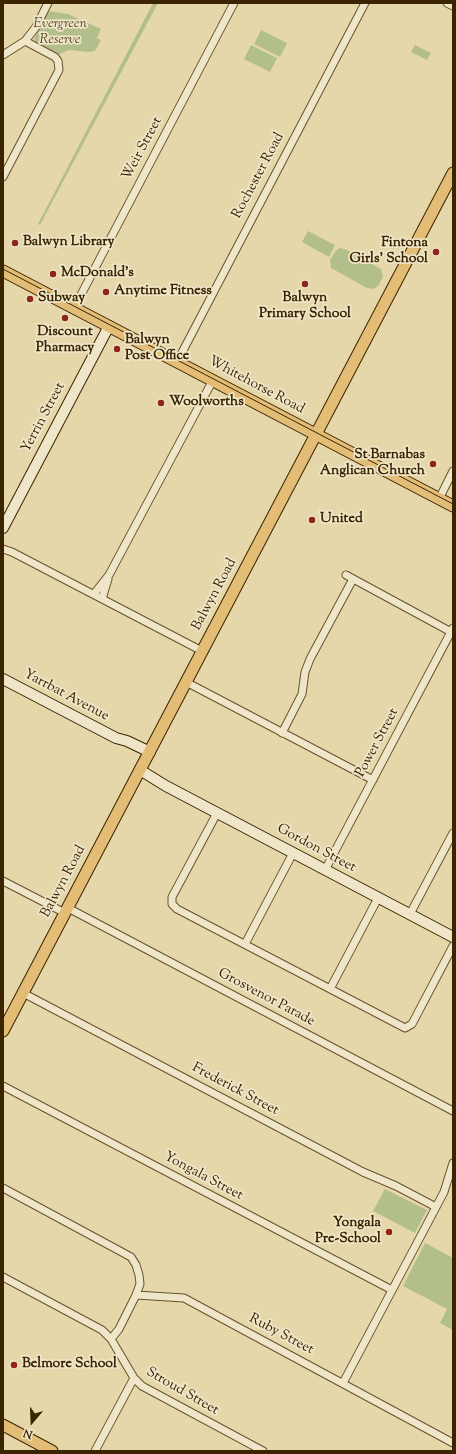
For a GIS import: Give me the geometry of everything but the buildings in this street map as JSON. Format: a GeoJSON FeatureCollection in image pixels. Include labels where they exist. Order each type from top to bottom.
{"type":"FeatureCollection","features":[{"type":"Feature","properties":{"kind":"main road","name":"Balwyn Road"},"geometry":{"type":"LineString","coordinates":[[3,1031],[453,173]]}},
{"type":"Feature","properties":{"kind":"main road","name":"Whitehorse Road"},"geometry":{"type":"LineString","coordinates":[[4,273],[109,326],[453,506]]}},
{"type":"Feature","properties":{"kind":"main road"},"geometry":{"type":"LineString","coordinates":[[3,1424],[45,1449]]}},
{"type":"Feature","properties":{"kind":"street"},"geometry":{"type":"LineString","coordinates":[[3,55],[25,41],[36,27],[48,3]]}},
{"type":"Feature","properties":{"kind":"street","name":"Weir Street"},"geometry":{"type":"LineString","coordinates":[[74,308],[234,3]]}},
{"type":"Feature","properties":{"kind":"street","name":"Rochester Road"},"geometry":{"type":"LineString","coordinates":[[177,362],[365,3]]}},
{"type":"Feature","properties":{"kind":"street"},"geometry":{"type":"LineString","coordinates":[[447,3],[453,6]]}},
{"type":"Feature","properties":{"kind":"street"},"geometry":{"type":"LineString","coordinates":[[3,177],[59,70],[58,61],[55,57],[25,41]]}},
{"type":"Feature","properties":{"kind":"street","name":"Yerrin Street"},"geometry":{"type":"LineString","coordinates":[[3,526],[109,326]]}},
{"type":"Feature","properties":{"kind":"street"},"geometry":{"type":"LineString","coordinates":[[94,594],[109,575],[213,380]]}},
{"type":"Feature","properties":{"kind":"street"},"geometry":{"type":"LineString","coordinates":[[439,499],[453,471]]}},
{"type":"Feature","properties":{"kind":"street"},"geometry":{"type":"LineString","coordinates":[[3,544],[12,552]]}},
{"type":"Feature","properties":{"kind":"street"},"geometry":{"type":"LineString","coordinates":[[3,549],[12,552],[102,598],[202,651]]}},
{"type":"Feature","properties":{"kind":"street"},"geometry":{"type":"LineString","coordinates":[[102,598],[109,575]]}},
{"type":"Feature","properties":{"kind":"street"},"geometry":{"type":"LineString","coordinates":[[346,575],[452,631]]}},
{"type":"Feature","properties":{"kind":"street"},"geometry":{"type":"LineString","coordinates":[[282,733],[302,694],[305,672],[310,659],[353,579]]}},
{"type":"Feature","properties":{"kind":"street","name":"Power Street"},"geometry":{"type":"LineString","coordinates":[[325,870],[452,631]]}},
{"type":"Feature","properties":{"kind":"street","name":"Yarrbat Avenue"},"geometry":{"type":"LineString","coordinates":[[3,678],[148,755]]}},
{"type":"Feature","properties":{"kind":"street"},"geometry":{"type":"LineString","coordinates":[[186,682],[372,780]]}},
{"type":"Feature","properties":{"kind":"street","name":"Gordon Street"},"geometry":{"type":"LineString","coordinates":[[139,772],[453,937]]}},
{"type":"Feature","properties":{"kind":"street"},"geometry":{"type":"LineString","coordinates":[[217,813],[172,898],[172,904],[177,909],[400,1026],[407,1028],[412,1024],[453,946]]}},
{"type":"Feature","properties":{"kind":"street"},"geometry":{"type":"LineString","coordinates":[[410,914],[453,832]]}},
{"type":"Feature","properties":{"kind":"street"},"geometry":{"type":"LineString","coordinates":[[245,944],[293,853]]}},
{"type":"Feature","properties":{"kind":"street","name":"Grosvenor Parade"},"geometry":{"type":"LineString","coordinates":[[3,881],[66,910],[453,1111]]}},
{"type":"Feature","properties":{"kind":"street"},"geometry":{"type":"LineString","coordinates":[[330,989],[378,898]]}},
{"type":"Feature","properties":{"kind":"street","name":"Frederick Street"},"geometry":{"type":"LineString","coordinates":[[23,993],[363,1172],[396,1186],[436,1207]]}},
{"type":"Feature","properties":{"kind":"street","name":"Yongala Street"},"geometry":{"type":"LineString","coordinates":[[3,1086],[392,1290]]}},
{"type":"Feature","properties":{"kind":"street"},"geometry":{"type":"LineString","coordinates":[[343,1384],[446,1187],[453,1163]]}},
{"type":"Feature","properties":{"kind":"street"},"geometry":{"type":"LineString","coordinates":[[3,1188],[131,1257],[139,1275],[140,1284],[119,1330],[111,1339]]}},
{"type":"Feature","properties":{"kind":"street","name":"Stroud Street"},"geometry":{"type":"LineString","coordinates":[[3,1277],[102,1330],[111,1339],[134,1378],[146,1388],[263,1451]]}},
{"type":"Feature","properties":{"kind":"street","name":"Ruby Street"},"geometry":{"type":"LineString","coordinates":[[136,1295],[159,1298],[180,1298],[188,1300],[453,1443]]}},
{"type":"Feature","properties":{"kind":"street"},"geometry":{"type":"LineString","coordinates":[[95,1451],[134,1378]]}},
{"type":"Feature","properties":{"kind":"green space"},"geometry":{"type":"Polygon","coordinates":[[[153,3],[158,3],[40,225],[38,224],[153,3]]]}},
{"type":"Feature","properties":{"kind":"green space","name":"Evergreen Reserve"},"geometry":{"type":"Polygon","coordinates":[[[48,11],[68,14],[101,29],[97,38],[101,40],[95,51],[89,52],[69,50],[58,55],[36,43],[34,39],[48,11]]]}},
{"type":"Feature","properties":{"kind":"green space"},"geometry":{"type":"Polygon","coordinates":[[[261,30],[287,43],[280,57],[254,44],[261,30]]]}},
{"type":"Feature","properties":{"kind":"green space"},"geometry":{"type":"Polygon","coordinates":[[[251,45],[277,58],[270,72],[244,59],[251,45]]]}},
{"type":"Feature","properties":{"kind":"green space"},"geometry":{"type":"Polygon","coordinates":[[[415,45],[431,53],[427,60],[411,52],[415,45]]]}},
{"type":"Feature","properties":{"kind":"green space"},"geometry":{"type":"Polygon","coordinates":[[[308,231],[335,245],[329,257],[302,242],[308,231]]]}},
{"type":"Feature","properties":{"kind":"green space"},"geometry":{"type":"Polygon","coordinates":[[[339,248],[345,249],[381,269],[383,277],[378,286],[373,289],[367,288],[331,268],[330,260],[339,248]]]}},
{"type":"Feature","properties":{"kind":"green space"},"geometry":{"type":"Polygon","coordinates":[[[385,1189],[427,1210],[415,1233],[373,1211],[385,1189]]]}},
{"type":"Feature","properties":{"kind":"green space"},"geometry":{"type":"Polygon","coordinates":[[[425,1243],[453,1258],[453,1330],[440,1323],[447,1309],[403,1286],[425,1243]]]}},
{"type":"Feature","properties":{"kind":"tram line"},"geometry":{"type":"LineString","coordinates":[[3,269],[453,504]]}},
{"type":"Feature","properties":{"kind":"place","name":"Balwyn Library"},"geometry":{"type":"Point","coordinates":[15,243]}},
{"type":"Feature","properties":{"kind":"place","name":"Fintona Girls' School"},"geometry":{"type":"Point","coordinates":[436,252]}},
{"type":"Feature","properties":{"kind":"place","name":"McDonald's"},"geometry":{"type":"Point","coordinates":[53,274]}},
{"type":"Feature","properties":{"kind":"place","name":"Balwyn Primary School"},"geometry":{"type":"Point","coordinates":[305,284]}},
{"type":"Feature","properties":{"kind":"place","name":"Anytime Fitness"},"geometry":{"type":"Point","coordinates":[106,292]}},
{"type":"Feature","properties":{"kind":"place","name":"Subway"},"geometry":{"type":"Point","coordinates":[30,299]}},
{"type":"Feature","properties":{"kind":"place","name":"Discount Pharmacy"},"geometry":{"type":"Point","coordinates":[65,318]}},
{"type":"Feature","properties":{"kind":"place","name":"Balwyn Post Office"},"geometry":{"type":"Point","coordinates":[117,349]}},
{"type":"Feature","properties":{"kind":"place","name":"Woolworths"},"geometry":{"type":"Point","coordinates":[161,403]}},
{"type":"Feature","properties":{"kind":"place","name":"St Barnabas Anglican Church"},"geometry":{"type":"Point","coordinates":[433,464]}},
{"type":"Feature","properties":{"kind":"place","name":"United"},"geometry":{"type":"Point","coordinates":[312,520]}},
{"type":"Feature","properties":{"kind":"place","name":"Yongala Pre-School"},"geometry":{"type":"Point","coordinates":[389,1232]}},
{"type":"Feature","properties":{"kind":"place","name":"Belmore School"},"geometry":{"type":"Point","coordinates":[14,1365]}}]}
